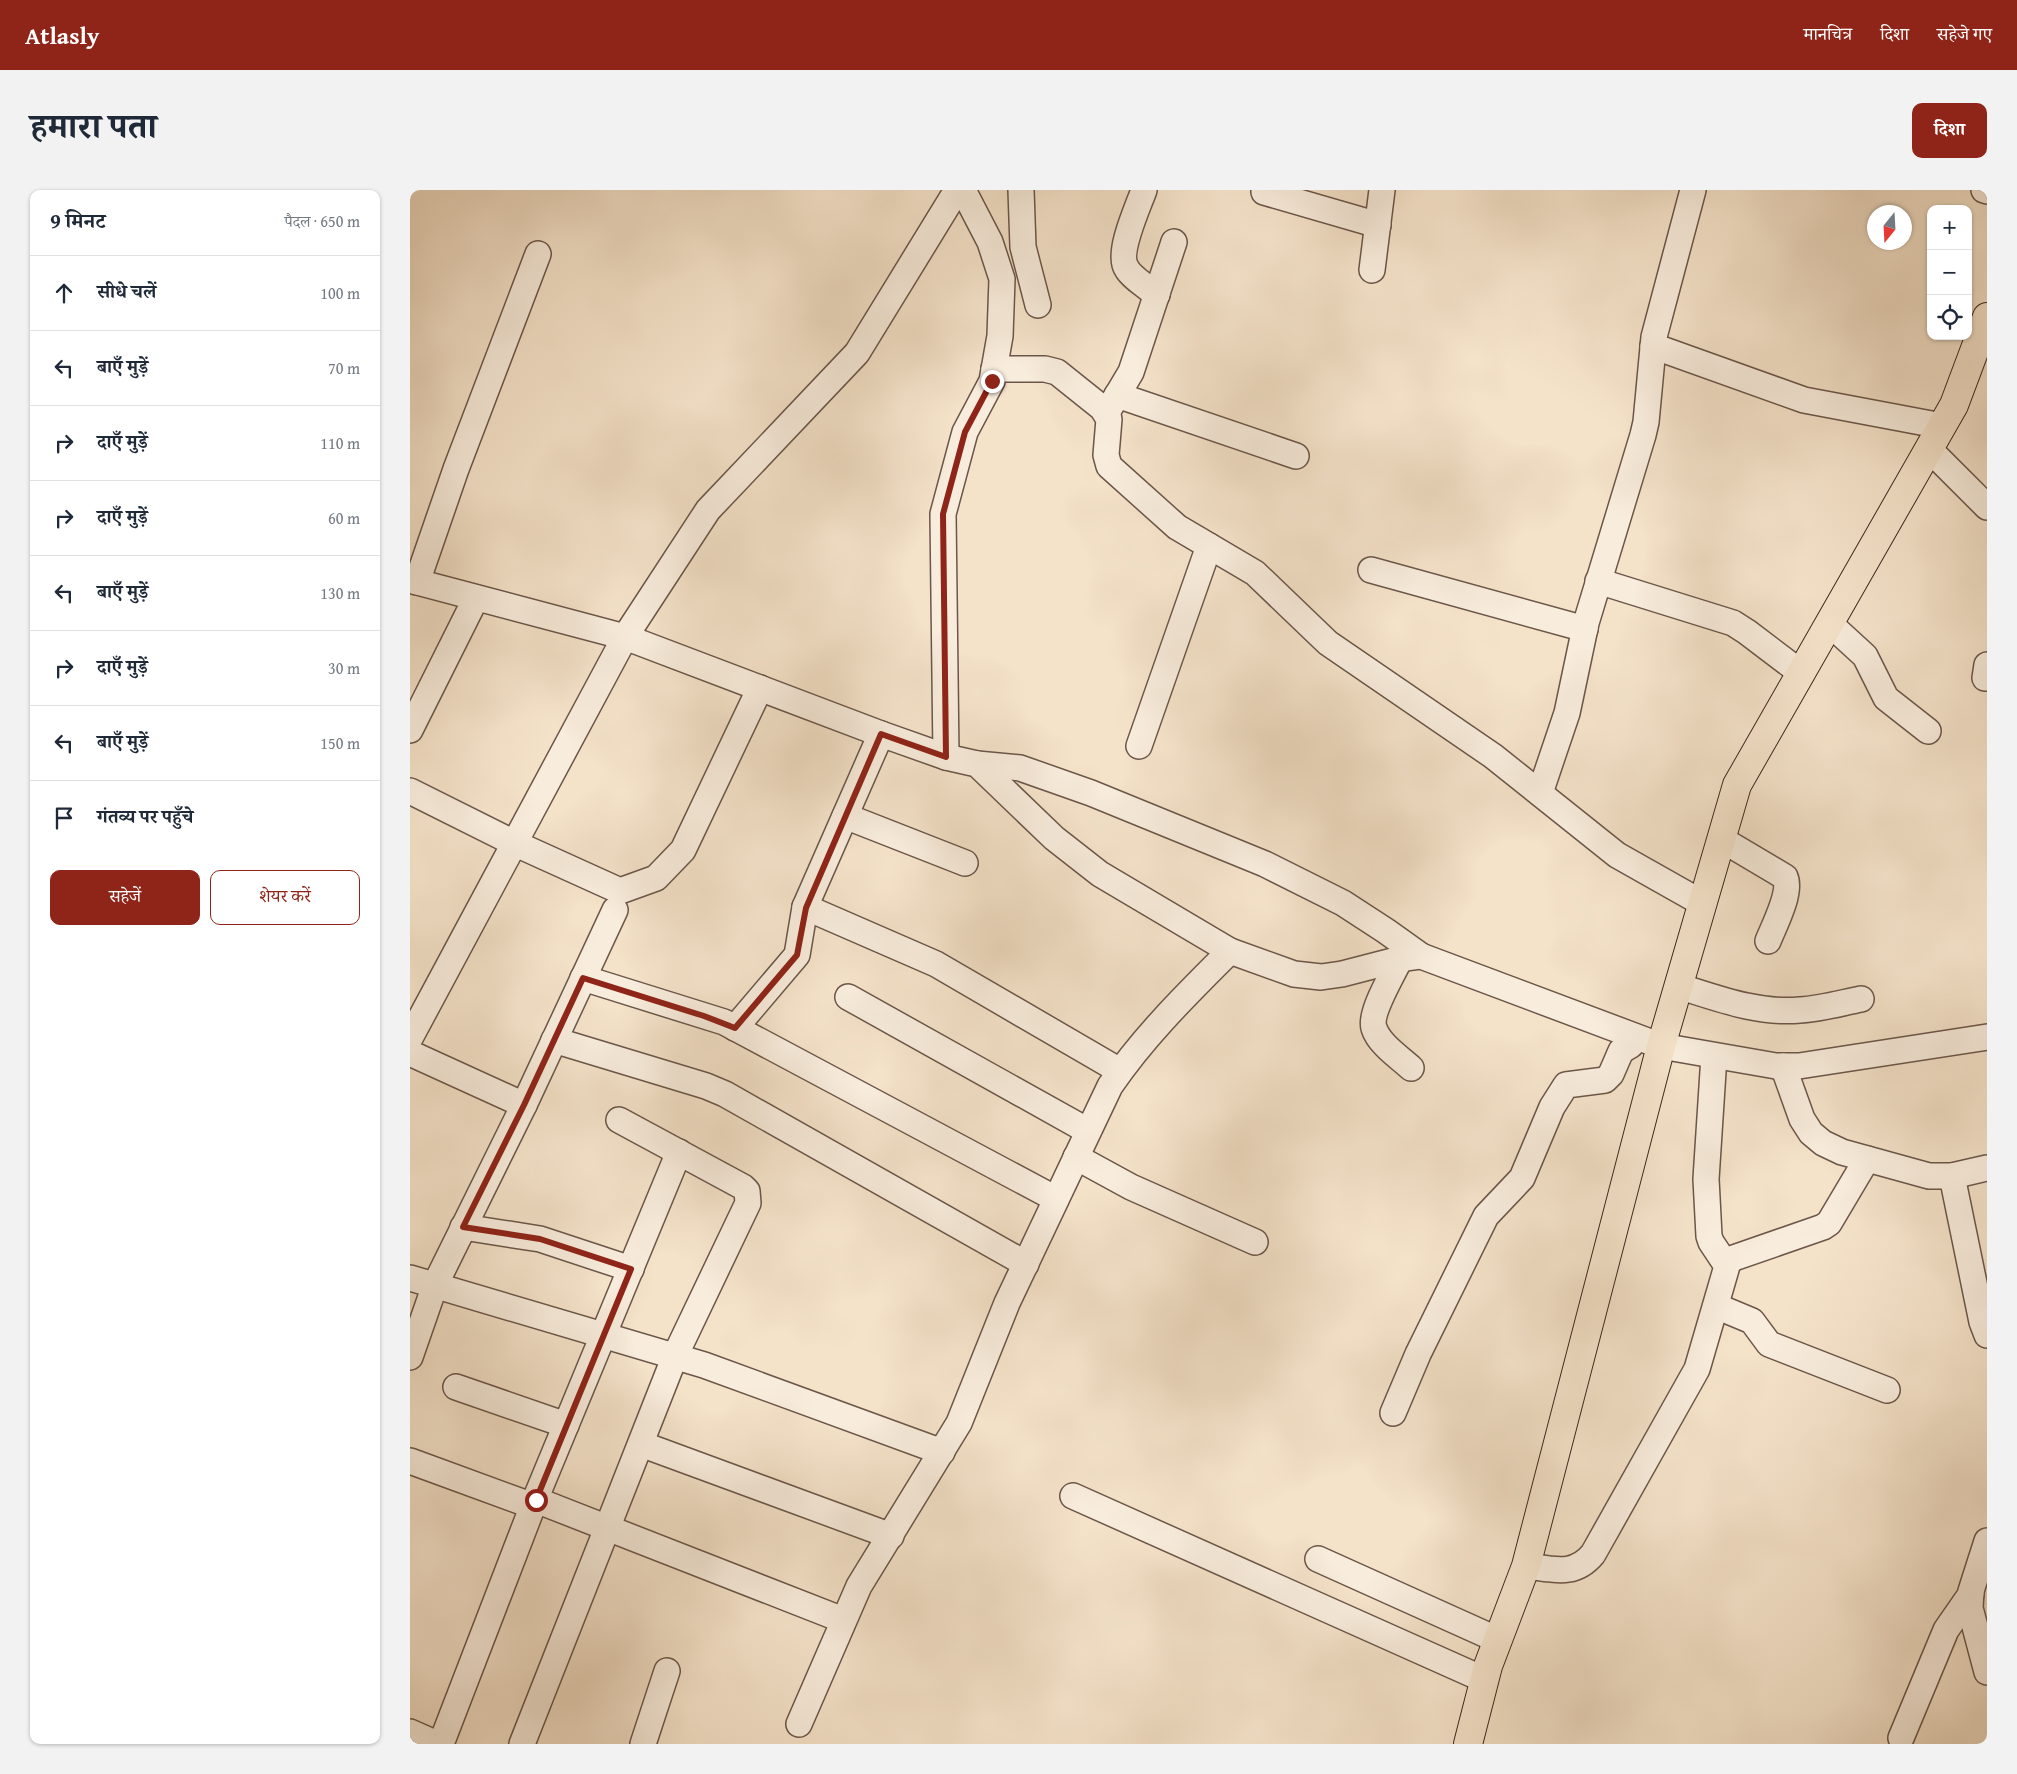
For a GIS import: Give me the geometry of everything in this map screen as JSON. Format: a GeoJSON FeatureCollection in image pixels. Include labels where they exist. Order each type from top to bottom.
{"type":"FeatureCollection","features":[{"type":"Feature","properties":{"kind":"main road"},"geometry":{"type":"LineString","coordinates":[[1468,1744],[1498,1640],[1526,1566],[1661,1046],[1737,785],[1954,405],[1987,318]]}},
{"type":"Feature","properties":{"kind":"street"},"geometry":{"type":"LineString","coordinates":[[410,1038],[625,637],[708,510],[858,353],[957,190]]}},
{"type":"Feature","properties":{"kind":"street"},"geometry":{"type":"LineString","coordinates":[[946,757],[943,514],[965,432],[992,381],[1000,336],[1002,279],[990,242],[963,190]]}},
{"type":"Feature","properties":{"kind":"street"},"geometry":{"type":"LineString","coordinates":[[1021,190],[1023,248],[1038,305]]}},
{"type":"Feature","properties":{"kind":"street"},"geometry":{"type":"LineString","coordinates":[[1144,190],[1124,247],[1124,261],[1126,269],[1157,295]]}},
{"type":"Feature","properties":{"kind":"street"},"geometry":{"type":"LineString","coordinates":[[1372,270],[1382,190]]}},
{"type":"Feature","properties":{"kind":"street"},"geometry":{"type":"LineString","coordinates":[[1540,793],[1567,713],[1585,629],[1598,581],[1646,422],[1657,324],[1694,190]]}},
{"type":"Feature","properties":{"kind":"street"},"geometry":{"type":"LineString","coordinates":[[1264,192],[1378,225]]}},
{"type":"Feature","properties":{"kind":"street"},"geometry":{"type":"LineString","coordinates":[[1174,242],[1130,372],[1112,404],[1106,455],[1109,466],[1169,522],[1255,573],[1328,643],[1493,756],[1617,855],[1702,903]]}},
{"type":"Feature","properties":{"kind":"street"},"geometry":{"type":"LineString","coordinates":[[538,254],[414,581],[625,637],[946,757],[977,764],[1020,768],[1064,784],[1265,864],[1342,903],[1386,931],[1410,958],[1661,1046],[1714,1056],[1783,1066],[1799,1066],[1987,1037]]}},
{"type":"Feature","properties":{"kind":"street"},"geometry":{"type":"LineString","coordinates":[[1654,346],[1804,400],[1935,438],[1987,507]]}},
{"type":"Feature","properties":{"kind":"street"},"geometry":{"type":"LineString","coordinates":[[994,368],[1045,369],[1057,372],[1112,404],[1296,456]]}},
{"type":"Feature","properties":{"kind":"street"},"geometry":{"type":"LineString","coordinates":[[1138,746],[1209,546]]}},
{"type":"Feature","properties":{"kind":"street"},"geometry":{"type":"LineString","coordinates":[[1371,570],[1585,629]]}},
{"type":"Feature","properties":{"kind":"street"},"geometry":{"type":"LineString","coordinates":[[1598,581],[1733,623],[1801,673]]}},
{"type":"Feature","properties":{"kind":"street"},"geometry":{"type":"LineString","coordinates":[[410,730],[476,598]]}},
{"type":"Feature","properties":{"kind":"street"},"geometry":{"type":"LineString","coordinates":[[1829,623],[1865,656],[1886,698],[1928,731]]}},
{"type":"Feature","properties":{"kind":"street"},"geometry":{"type":"LineString","coordinates":[[410,791],[514,844],[620,891],[656,878],[683,850],[760,688]]}},
{"type":"Feature","properties":{"kind":"street"},"geometry":{"type":"LineString","coordinates":[[735,1028],[797,955],[806,908],[881,734]]}},
{"type":"Feature","properties":{"kind":"street"},"geometry":{"type":"LineString","coordinates":[[977,764],[1054,838],[1100,874],[1230,951],[1294,974],[1321,977],[1410,958]]}},
{"type":"Feature","properties":{"kind":"street"},"geometry":{"type":"LineString","coordinates":[[845,816],[965,863]]}},
{"type":"Feature","properties":{"kind":"street"},"geometry":{"type":"LineString","coordinates":[[1721,839],[1785,877],[1788,883],[1786,895],[1768,941]]}},
{"type":"Feature","properties":{"kind":"street"},"geometry":{"type":"LineString","coordinates":[[806,908],[936,964],[1120,1071]]}},
{"type":"Feature","properties":{"kind":"street"},"geometry":{"type":"LineString","coordinates":[[410,1357],[434,1285],[524,1105],[615,910]]}},
{"type":"Feature","properties":{"kind":"street"},"geometry":{"type":"LineString","coordinates":[[799,1724],[859,1586],[942,1452],[967,1406],[1007,1303],[1110,1086],[1120,1071],[1168,1013],[1230,951]]}},
{"type":"Feature","properties":{"kind":"street"},"geometry":{"type":"LineString","coordinates":[[1410,958],[1374,1015],[1374,1027],[1380,1038],[1411,1068]]}},
{"type":"Feature","properties":{"kind":"street"},"geometry":{"type":"LineString","coordinates":[[583,978],[704,1016],[735,1028],[1056,1199]]}},
{"type":"Feature","properties":{"kind":"street"},"geometry":{"type":"LineString","coordinates":[[1678,986],[1739,1006],[1799,1011],[1861,999]]}},
{"type":"Feature","properties":{"kind":"street"},"geometry":{"type":"LineString","coordinates":[[848,997],[1088,1131]]}},
{"type":"Feature","properties":{"kind":"street"},"geometry":{"type":"LineString","coordinates":[[1393,1413],[1418,1354],[1486,1216],[1522,1178],[1552,1107],[1562,1089],[1566,1085],[1605,1080],[1611,1074],[1619,1053],[1630,1045],[1635,1037]]}},
{"type":"Feature","properties":{"kind":"street"},"geometry":{"type":"LineString","coordinates":[[554,1040],[706,1086],[725,1094],[1026,1264]]}},
{"type":"Feature","properties":{"kind":"street"},"geometry":{"type":"LineString","coordinates":[[410,1053],[524,1105]]}},
{"type":"Feature","properties":{"kind":"street"},"geometry":{"type":"LineString","coordinates":[[1526,1566],[1566,1570],[1585,1564],[1593,1554],[1694,1376],[1728,1266],[1711,1242],[1709,1236],[1706,1179],[1714,1056]]}},
{"type":"Feature","properties":{"kind":"street"},"geometry":{"type":"LineString","coordinates":[[1783,1066],[1802,1119],[1811,1133],[1823,1143],[1842,1152],[1929,1176],[1952,1176],[1987,1168]]}},
{"type":"Feature","properties":{"kind":"street"},"geometry":{"type":"LineString","coordinates":[[522,1744],[675,1356],[748,1203],[747,1191],[743,1187],[619,1120]]}},
{"type":"Feature","properties":{"kind":"street"},"geometry":{"type":"LineString","coordinates":[[441,1744],[534,1503],[679,1152]]}},
{"type":"Feature","properties":{"kind":"street"},"geometry":{"type":"LineString","coordinates":[[1076,1157],[1131,1186],[1255,1242]]}},
{"type":"Feature","properties":{"kind":"street"},"geometry":{"type":"LineString","coordinates":[[1725,1262],[1823,1227],[1829,1223],[1867,1159]]}},
{"type":"Feature","properties":{"kind":"street"},"geometry":{"type":"LineString","coordinates":[[1952,1176],[1982,1322],[1987,1336]]}},
{"type":"Feature","properties":{"kind":"street"},"geometry":{"type":"LineString","coordinates":[[463,1227],[540,1239],[631,1269]]}},
{"type":"Feature","properties":{"kind":"street"},"geometry":{"type":"LineString","coordinates":[[410,1278],[704,1365],[942,1452]]}},
{"type":"Feature","properties":{"kind":"street"},"geometry":{"type":"LineString","coordinates":[[1716,1306],[1752,1321],[1768,1344],[1887,1390]]}},
{"type":"Feature","properties":{"kind":"street"},"geometry":{"type":"LineString","coordinates":[[456,1387],[566,1425]]}},
{"type":"Feature","properties":{"kind":"street"},"geometry":{"type":"LineString","coordinates":[[640,1444],[891,1536]]}},
{"type":"Feature","properties":{"kind":"street"},"geometry":{"type":"LineString","coordinates":[[410,1461],[607,1528],[843,1620]]}},
{"type":"Feature","properties":{"kind":"street"},"geometry":{"type":"LineString","coordinates":[[1073,1496],[1485,1680]]}},
{"type":"Feature","properties":{"kind":"street"},"geometry":{"type":"LineString","coordinates":[[1987,1541],[1971,1594],[1970,1608],[1987,1672]]}},
{"type":"Feature","properties":{"kind":"street"},"geometry":{"type":"LineString","coordinates":[[1318,1559],[1498,1640]]}},
{"type":"Feature","properties":{"kind":"street"},"geometry":{"type":"LineString","coordinates":[[1901,1738],[1946,1630],[1971,1594]]}},
{"type":"Feature","properties":{"kind":"street"},"geometry":{"type":"LineString","coordinates":[[643,1744],[667,1672]]}},
{"type":"Feature","properties":{"kind":"street"},"geometry":{"type":"LineString","coordinates":[[410,1732],[436,1744]]}},
{"type":"Feature","properties":{"kind":"route"},"geometry":{"type":"LineString","coordinates":[[536,1500],[631,1269],[548,1241],[463,1227],[524,1105],[583,978],[724,1022],[735,1028],[797,955],[803,915],[881,734],[946,757],[943,514],[965,432],[992,381]]}}]}
